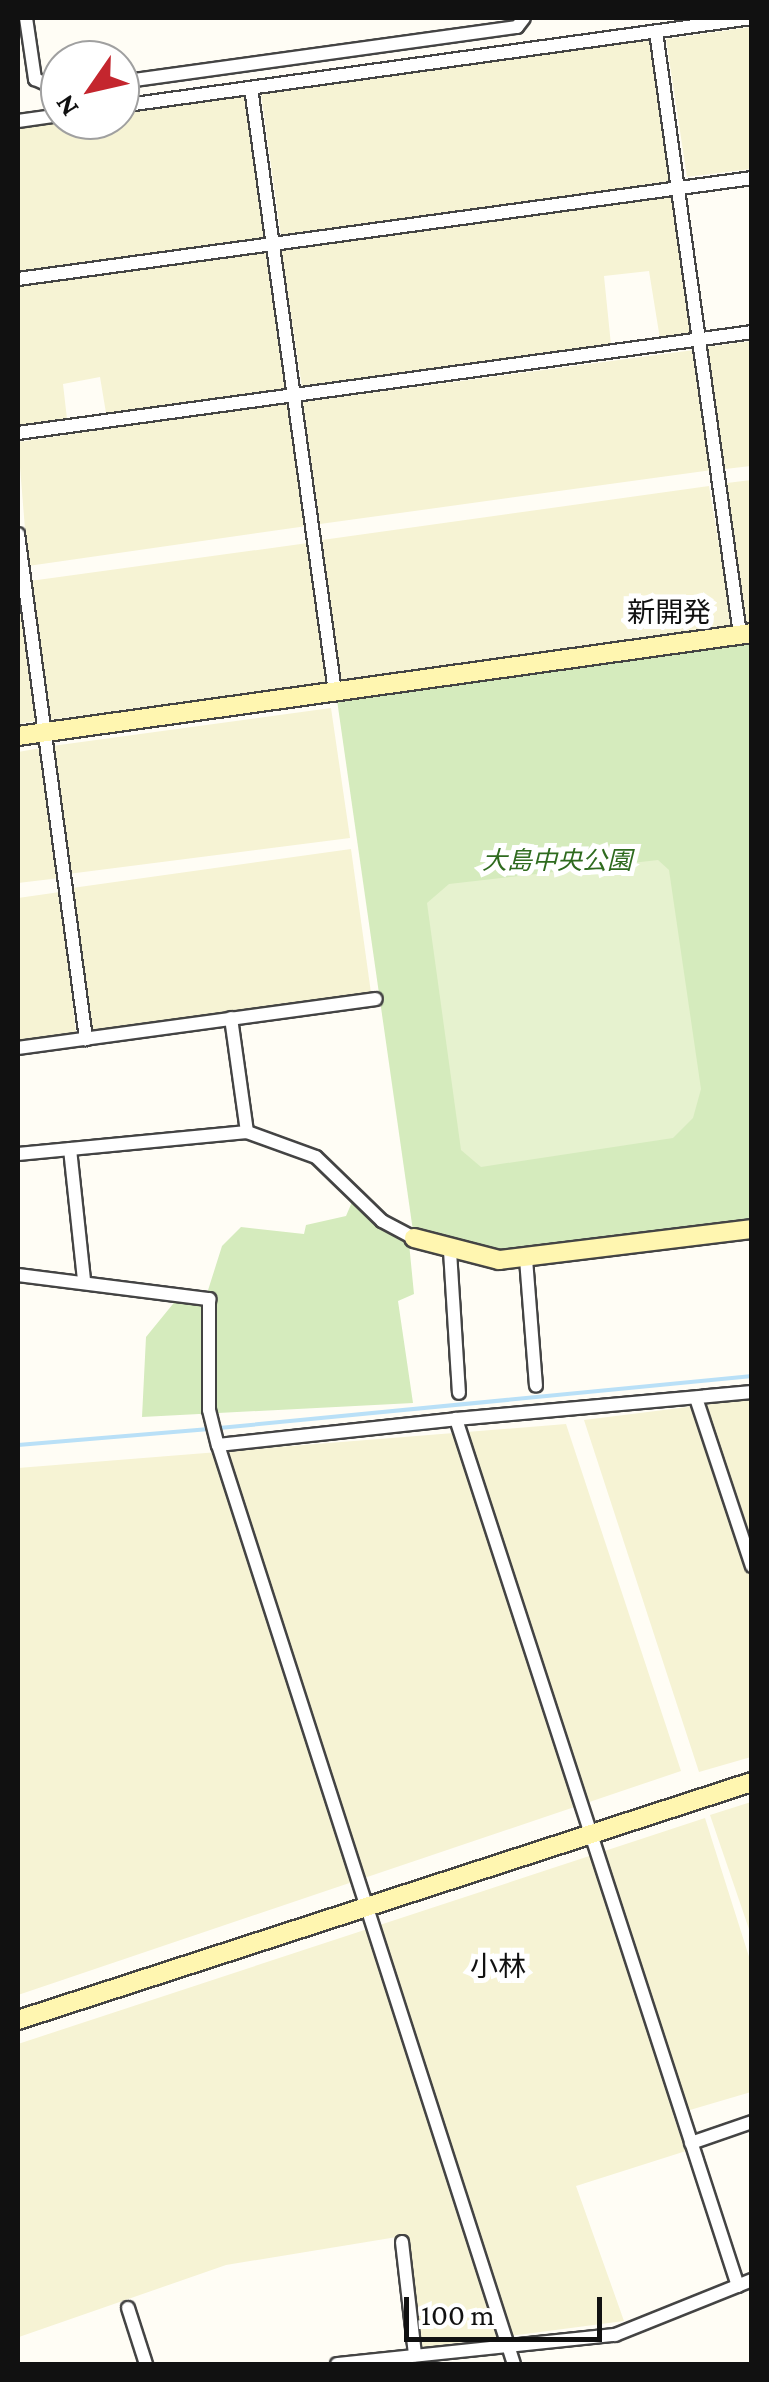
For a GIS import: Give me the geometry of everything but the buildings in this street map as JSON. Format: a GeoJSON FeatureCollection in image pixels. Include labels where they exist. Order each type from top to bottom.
{"type":"FeatureCollection","features":[{"type":"Feature","properties":{"kind":"street"},"geometry":{"type":"LineString","coordinates":[[26,18],[35,79],[40,81]]}},
{"type":"Feature","properties":{"kind":"street"},"geometry":{"type":"LineString","coordinates":[[140,79],[516,27],[524,18]]}},
{"type":"Feature","properties":{"kind":"street"},"geometry":{"type":"LineString","coordinates":[[140,103],[752,18]]}},
{"type":"Feature","properties":{"kind":"street"},"geometry":{"type":"LineString","coordinates":[[18,736],[746,634],[698,339],[656,32]]}},
{"type":"Feature","properties":{"kind":"street"},"geometry":{"type":"LineString","coordinates":[[251,88],[335,692]]}},
{"type":"Feature","properties":{"kind":"street"},"geometry":{"type":"LineString","coordinates":[[18,278],[752,178]]}},
{"type":"Feature","properties":{"kind":"street"},"geometry":{"type":"LineString","coordinates":[[18,433],[752,332]]}},
{"type":"Feature","properties":{"kind":"street"},"geometry":{"type":"LineString","coordinates":[[18,534],[86,1038]]}},
{"type":"Feature","properties":{"kind":"street"},"geometry":{"type":"LineString","coordinates":[[18,1048],[376,999]]}},
{"type":"Feature","properties":{"kind":"street"},"geometry":{"type":"LineString","coordinates":[[231,1018],[247,1132]]}},
{"type":"Feature","properties":{"kind":"street"},"geometry":{"type":"LineString","coordinates":[[18,1154],[247,1132],[316,1156],[382,1221],[414,1238],[450,1251],[526,1259],[752,1229]]}},
{"type":"Feature","properties":{"kind":"street"},"geometry":{"type":"LineString","coordinates":[[70,1149],[84,1279]]}},
{"type":"Feature","properties":{"kind":"street"},"geometry":{"type":"LineString","coordinates":[[450,1251],[459,1393]]}},
{"type":"Feature","properties":{"kind":"street"},"geometry":{"type":"LineString","coordinates":[[526,1259],[536,1386]]}},
{"type":"Feature","properties":{"kind":"street"},"geometry":{"type":"LineString","coordinates":[[18,1275],[84,1279],[209,1299],[218,1445],[514,2364]]}},
{"type":"Feature","properties":{"kind":"street"},"geometry":{"type":"LineString","coordinates":[[218,1445],[752,1392]]}},
{"type":"Feature","properties":{"kind":"street"},"geometry":{"type":"LineString","coordinates":[[696,1398],[752,1566]]}},
{"type":"Feature","properties":{"kind":"street"},"geometry":{"type":"LineString","coordinates":[[337,2364],[654,2326],[745,2283],[691,2143],[586,1836],[456,1419]]}},
{"type":"Feature","properties":{"kind":"street"},"geometry":{"type":"LineString","coordinates":[[18,2020],[752,1782]]}},
{"type":"Feature","properties":{"kind":"street"},"geometry":{"type":"LineString","coordinates":[[691,2143],[752,2122]]}},
{"type":"Feature","properties":{"kind":"street"},"geometry":{"type":"LineString","coordinates":[[402,2242],[415,2355]]}},
{"type":"Feature","properties":{"kind":"street"},"geometry":{"type":"LineString","coordinates":[[128,2308],[146,2364]]}},
{"type":"Feature","properties":{"kind":"shaded area"},"geometry":{"type":"Polygon","coordinates":[[[751,27],[751,169],[687,177],[666,39],[751,27]]]}},
{"type":"Feature","properties":{"kind":"shaded area"},"geometry":{"type":"Polygon","coordinates":[[[652,39],[670,181],[281,236],[261,94],[652,39]]]}},
{"type":"Feature","properties":{"kind":"shaded area"},"geometry":{"type":"Polygon","coordinates":[[[246,93],[269,237],[18,271],[18,126],[40,125],[40,140],[140,140],[140,108],[246,93]]]}},
{"type":"Feature","properties":{"kind":"shaded area"},"geometry":{"type":"Polygon","coordinates":[[[673,195],[693,335],[660,339],[649,271],[604,276],[611,345],[302,387],[281,250],[673,195]]]}},
{"type":"Feature","properties":{"kind":"shaded area"},"geometry":{"type":"Polygon","coordinates":[[[270,251],[289,391],[106,413],[100,377],[63,384],[67,419],[18,425],[18,285],[270,251]]]}},
{"type":"Feature","properties":{"kind":"shaded area"},"geometry":{"type":"Polygon","coordinates":[[[751,341],[751,466],[725,469],[707,347],[751,341]]]}},
{"type":"Feature","properties":{"kind":"shaded area"},"geometry":{"type":"Polygon","coordinates":[[[694,350],[712,470],[320,524],[303,402],[694,350]]]}},
{"type":"Feature","properties":{"kind":"shaded area"},"geometry":{"type":"Polygon","coordinates":[[[290,402],[307,526],[28,566],[18,442],[290,402]]]}},
{"type":"Feature","properties":{"kind":"shaded area"},"geometry":{"type":"Polygon","coordinates":[[[751,480],[752,622],[745,622],[727,483],[751,480]]]}},
{"type":"Feature","properties":{"kind":"shaded area"},"geometry":{"type":"Polygon","coordinates":[[[709,486],[733,626],[340,680],[322,540],[709,486]]]}},
{"type":"Feature","properties":{"kind":"shaded area"},"geometry":{"type":"Polygon","coordinates":[[[308,543],[328,682],[49,720],[30,581],[308,543]]]}},
{"type":"Feature","properties":{"kind":"shaded area"},"geometry":{"type":"Polygon","coordinates":[[[18,583],[35,721],[18,724],[18,583]]]}},
{"type":"Feature","properties":{"kind":"shaded area"},"geometry":{"type":"Polygon","coordinates":[[[331,708],[350,838],[68,874],[52,746],[331,708]]]}},
{"type":"Feature","properties":{"kind":"shaded area"},"geometry":{"type":"Polygon","coordinates":[[[41,748],[60,878],[18,883],[18,752],[41,748]]]}},
{"type":"Feature","properties":{"kind":"shaded area"},"geometry":{"type":"Polygon","coordinates":[[[351,849],[371,993],[89,1030],[72,888],[351,849]]]}},
{"type":"Feature","properties":{"kind":"shaded area"},"geometry":{"type":"Polygon","coordinates":[[[60,892],[76,1032],[18,1041],[18,898],[60,892]]]}},
{"type":"Feature","properties":{"kind":"shaded area"},"geometry":{"type":"Polygon","coordinates":[[[751,1399],[751,1757],[699,1772],[584,1420],[751,1399]]]}},
{"type":"Feature","properties":{"kind":"shaded area"},"geometry":{"type":"Polygon","coordinates":[[[566,1424],[681,1771],[18,1995],[18,1468],[566,1424]]]}},
{"type":"Feature","properties":{"kind":"shaded area"},"geometry":{"type":"Polygon","coordinates":[[[752,1802],[751,1935],[710,1815],[752,1802]]]}},
{"type":"Feature","properties":{"kind":"shaded area"},"geometry":{"type":"Polygon","coordinates":[[[705,1818],[751,1963],[751,2092],[673,2115],[686,2151],[576,2186],[624,2321],[419,2348],[403,2236],[226,2265],[19,2337],[18,2044],[705,1818]]]}},
{"type":"Feature","properties":{"kind":"green space","name":"大島中央公園"},"geometry":{"type":"Polygon","coordinates":[[[751,635],[751,1226],[500,1259],[414,1238],[336,693],[751,635]]]}},
{"type":"Feature","properties":{"kind":"green space"},"geometry":{"type":"Polygon","coordinates":[[[658,860],[669,870],[701,1089],[693,1118],[673,1138],[481,1167],[461,1150],[427,903],[449,884],[658,860]]]}},
{"type":"Feature","properties":{"kind":"green space"},"geometry":{"type":"Polygon","coordinates":[[[352,1202],[409,1243],[414,1294],[398,1301],[413,1403],[142,1417],[146,1337],[177,1299],[204,1303],[222,1246],[241,1227],[304,1234],[306,1225],[346,1216],[352,1202]]]}},
{"type":"Feature","properties":{"kind":"waterway"},"geometry":{"type":"LineString","coordinates":[[219,1428],[752,1376]]}},
{"type":"Feature","properties":{"kind":"waterway"},"geometry":{"type":"LineString","coordinates":[[18,1445],[209,1429]]}},
{"type":"Feature","properties":{"kind":"district","name":"新開発"},"geometry":{"type":"Point","coordinates":[669,613]}},
{"type":"Feature","properties":{"kind":"district","name":"小林"},"geometry":{"type":"Point","coordinates":[498,1967]}}]}
